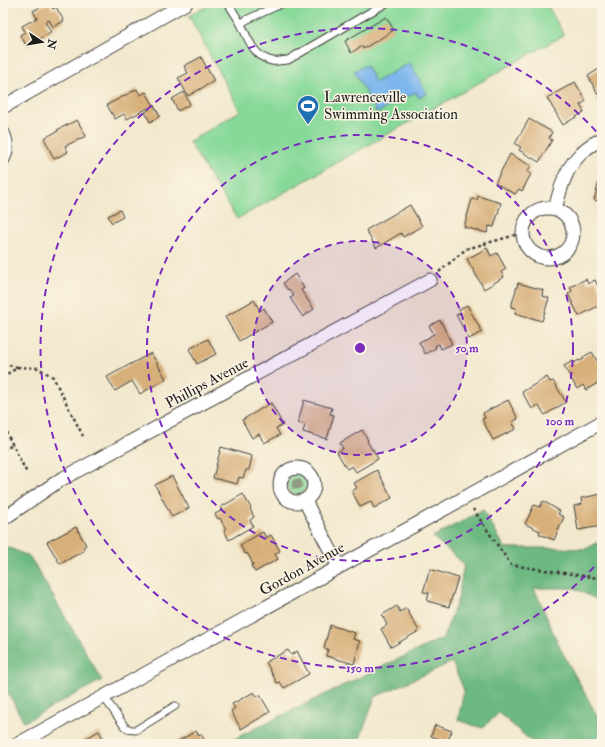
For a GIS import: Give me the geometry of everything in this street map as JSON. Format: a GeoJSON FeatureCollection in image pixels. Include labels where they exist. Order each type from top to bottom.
{"type":"FeatureCollection","features":[{"type":"Feature","properties":{"kind":"street"},"geometry":{"type":"LineString","coordinates":[[3,107],[186,3]]}},
{"type":"Feature","properties":{"kind":"street"},"geometry":{"type":"LineString","coordinates":[[3,133],[6,140],[7,149],[3,159]]}},
{"type":"Feature","properties":{"kind":"street"},"geometry":{"type":"LineString","coordinates":[[555,209],[567,170],[586,148],[602,139]]}},
{"type":"Feature","properties":{"kind":"street"},"geometry":{"type":"LineString","coordinates":[[547,208],[555,209],[562,213],[568,219],[572,227],[570,244],[566,250],[559,256],[551,258],[542,258],[528,249],[524,241],[523,233],[524,225],[533,213],[547,208]]}},
{"type":"Feature","properties":{"kind":"street","name":"Phillips Avenue"},"geometry":{"type":"LineString","coordinates":[[3,519],[60,480],[430,280]]}},
{"type":"Feature","properties":{"kind":"street","name":"Gordon Avenue"},"geometry":{"type":"LineString","coordinates":[[18,744],[38,739],[104,697],[602,422]]}},
{"type":"Feature","properties":{"kind":"street"},"geometry":{"type":"LineString","coordinates":[[305,501],[339,567]]}},
{"type":"Feature","properties":{"kind":"lane"},"geometry":{"type":"LineString","coordinates":[[228,3],[241,24],[251,46],[261,56],[273,61],[288,60],[386,3]]}},
{"type":"Feature","properties":{"kind":"lane"},"geometry":{"type":"LineString","coordinates":[[241,24],[246,20],[283,3]]}},
{"type":"Feature","properties":{"kind":"lane"},"geometry":{"type":"LineString","coordinates":[[104,697],[125,727],[132,730],[136,730],[175,706]]}},
{"type":"Feature","properties":{"kind":"path"},"geometry":{"type":"LineString","coordinates":[[430,280],[466,249],[523,233]]}},
{"type":"Feature","properties":{"kind":"path"},"geometry":{"type":"LineString","coordinates":[[3,364],[38,368],[53,377],[84,436]]}},
{"type":"Feature","properties":{"kind":"path"},"geometry":{"type":"LineString","coordinates":[[3,378],[5,375],[19,367]]}},
{"type":"Feature","properties":{"kind":"path"},"geometry":{"type":"LineString","coordinates":[[3,426],[27,473]]}},
{"type":"Feature","properties":{"kind":"path"},"geometry":{"type":"LineString","coordinates":[[3,450],[13,445]]}},
{"type":"Feature","properties":{"kind":"path"},"geometry":{"type":"LineString","coordinates":[[473,509],[512,566],[598,578],[602,581]]}},
{"type":"Feature","properties":{"kind":"green space","name":"Lawrenceville Swimming Association"},"geometry":{"type":"Polygon","coordinates":[[[213,3],[546,3],[564,35],[237,219],[189,142],[240,111],[189,16],[213,3]]]}},
{"type":"Feature","properties":{"kind":"green space"},"geometry":{"type":"Polygon","coordinates":[[[297,474],[304,477],[307,484],[304,491],[297,494],[290,491],[287,484],[290,477],[297,474]]]}},
{"type":"Feature","properties":{"kind":"green space"},"geometry":{"type":"Polygon","coordinates":[[[483,510],[505,548],[586,549],[602,540],[602,602],[574,588],[534,588],[560,648],[602,725],[602,744],[530,744],[531,741],[499,713],[482,728],[458,720],[464,690],[452,662],[375,697],[358,744],[224,744],[443,638],[458,599],[464,564],[433,537],[483,510]]]}},
{"type":"Feature","properties":{"kind":"green space"},"geometry":{"type":"Polygon","coordinates":[[[3,545],[30,557],[102,680],[24,722],[3,684],[3,545]]]}},
{"type":"Feature","properties":{"kind":"water"},"geometry":{"type":"Polygon","coordinates":[[[410,63],[427,94],[419,98],[416,92],[377,113],[354,71],[366,65],[375,82],[410,63]]]}},
{"type":"Feature","properties":{"kind":"building"},"geometry":{"type":"Polygon","coordinates":[[[48,3],[53,9],[56,7],[64,21],[53,27],[49,20],[45,22],[51,32],[27,46],[20,35],[25,32],[22,26],[37,18],[33,11],[48,3]]]}},
{"type":"Feature","properties":{"kind":"building"},"geometry":{"type":"Polygon","coordinates":[[[386,17],[394,30],[363,49],[362,46],[351,53],[345,41],[386,17]]]}},
{"type":"Feature","properties":{"kind":"building"},"geometry":{"type":"Polygon","coordinates":[[[201,57],[214,81],[188,96],[178,78],[188,73],[184,66],[201,57]]]}},
{"type":"Feature","properties":{"kind":"building"},"geometry":{"type":"Polygon","coordinates":[[[602,67],[602,96],[600,98],[588,76],[602,67]]]}},
{"type":"Feature","properties":{"kind":"building"},"geometry":{"type":"Polygon","coordinates":[[[575,82],[586,101],[580,105],[584,112],[563,125],[547,98],[575,82]]]}},
{"type":"Feature","properties":{"kind":"building"},"geometry":{"type":"Polygon","coordinates":[[[137,89],[140,95],[146,92],[160,116],[150,122],[145,112],[149,110],[148,108],[127,119],[124,114],[115,119],[107,105],[137,89]]]}},
{"type":"Feature","properties":{"kind":"building"},"geometry":{"type":"Polygon","coordinates":[[[184,92],[190,104],[178,111],[172,99],[184,92]]]}},
{"type":"Feature","properties":{"kind":"building"},"geometry":{"type":"Polygon","coordinates":[[[529,119],[552,132],[549,138],[552,140],[539,162],[519,150],[521,147],[515,144],[529,119]]]}},
{"type":"Feature","properties":{"kind":"building"},"geometry":{"type":"Polygon","coordinates":[[[77,120],[86,136],[65,146],[68,152],[54,159],[44,138],[77,120]]]}},
{"type":"Feature","properties":{"kind":"building"},"geometry":{"type":"Polygon","coordinates":[[[510,154],[531,166],[527,172],[531,174],[522,191],[519,189],[515,194],[495,183],[510,154]]]}},
{"type":"Feature","properties":{"kind":"building"},"geometry":{"type":"Polygon","coordinates":[[[600,177],[602,177],[602,202],[594,200],[600,177]]]}},
{"type":"Feature","properties":{"kind":"building"},"geometry":{"type":"Polygon","coordinates":[[[478,196],[501,203],[494,227],[489,226],[487,233],[464,227],[472,199],[477,200],[478,196]]]}},
{"type":"Feature","properties":{"kind":"building"},"geometry":{"type":"Polygon","coordinates":[[[410,205],[422,226],[403,237],[401,233],[376,248],[366,230],[410,205]]]}},
{"type":"Feature","properties":{"kind":"building"},"geometry":{"type":"Polygon","coordinates":[[[120,210],[123,217],[112,223],[108,216],[120,210]]]}},
{"type":"Feature","properties":{"kind":"building"},"geometry":{"type":"Polygon","coordinates":[[[487,248],[491,256],[497,253],[506,269],[501,272],[504,277],[484,289],[467,259],[487,248]]]}},
{"type":"Feature","properties":{"kind":"building"},"geometry":{"type":"Polygon","coordinates":[[[295,274],[304,288],[301,290],[314,309],[303,317],[290,298],[294,296],[283,283],[295,274]]]}},
{"type":"Feature","properties":{"kind":"building"},"geometry":{"type":"Polygon","coordinates":[[[586,279],[588,284],[595,280],[602,294],[602,304],[579,316],[568,294],[572,291],[570,287],[586,279]]]}},
{"type":"Feature","properties":{"kind":"building"},"geometry":{"type":"Polygon","coordinates":[[[518,283],[543,290],[542,296],[549,298],[542,321],[515,313],[516,308],[511,307],[518,283]]]}},
{"type":"Feature","properties":{"kind":"building"},"geometry":{"type":"Polygon","coordinates":[[[254,300],[260,311],[264,308],[272,322],[239,341],[225,317],[254,300]]]}},
{"type":"Feature","properties":{"kind":"building"},"geometry":{"type":"Polygon","coordinates":[[[467,305],[482,332],[469,339],[456,315],[461,313],[459,310],[467,305]]]}},
{"type":"Feature","properties":{"kind":"building"},"geometry":{"type":"Polygon","coordinates":[[[440,320],[452,344],[441,349],[439,344],[435,346],[436,348],[425,354],[419,342],[434,334],[429,326],[440,320]]]}},
{"type":"Feature","properties":{"kind":"building"},"geometry":{"type":"Polygon","coordinates":[[[208,339],[216,354],[197,364],[189,349],[208,339]]]}},
{"type":"Feature","properties":{"kind":"building"},"geometry":{"type":"Polygon","coordinates":[[[592,352],[602,369],[602,376],[599,378],[601,381],[586,390],[583,385],[577,389],[564,366],[573,361],[574,363],[584,359],[583,357],[592,352]]]}},
{"type":"Feature","properties":{"kind":"building"},"geometry":{"type":"Polygon","coordinates":[[[151,353],[166,379],[140,394],[132,381],[115,391],[107,377],[151,353]]]}},
{"type":"Feature","properties":{"kind":"building"},"geometry":{"type":"Polygon","coordinates":[[[547,377],[550,382],[553,381],[566,402],[545,415],[538,405],[532,409],[522,392],[547,377]]]}},
{"type":"Feature","properties":{"kind":"building"},"geometry":{"type":"Polygon","coordinates":[[[304,400],[332,408],[330,414],[334,415],[327,439],[303,432],[305,425],[298,423],[304,400]]]}},
{"type":"Feature","properties":{"kind":"building"},"geometry":{"type":"Polygon","coordinates":[[[508,400],[518,419],[512,422],[516,429],[493,440],[482,419],[485,418],[483,413],[508,400]]]}},
{"type":"Feature","properties":{"kind":"building"},"geometry":{"type":"Polygon","coordinates":[[[271,403],[283,425],[276,428],[280,435],[264,443],[259,434],[252,438],[242,420],[271,403]]]}},
{"type":"Feature","properties":{"kind":"building"},"geometry":{"type":"Polygon","coordinates":[[[362,430],[378,459],[356,472],[352,466],[347,469],[337,452],[343,449],[340,443],[362,430]]]}},
{"type":"Feature","properties":{"kind":"building"},"geometry":{"type":"Polygon","coordinates":[[[221,447],[252,456],[249,470],[246,470],[243,478],[239,477],[237,484],[213,478],[221,447]]]}},
{"type":"Feature","properties":{"kind":"building"},"geometry":{"type":"Polygon","coordinates":[[[377,470],[392,498],[374,508],[371,502],[360,507],[352,491],[357,488],[354,483],[377,470]]]}},
{"type":"Feature","properties":{"kind":"building"},"geometry":{"type":"Polygon","coordinates":[[[172,476],[189,508],[172,517],[155,485],[172,476]]]}},
{"type":"Feature","properties":{"kind":"building"},"geometry":{"type":"Polygon","coordinates":[[[243,494],[254,517],[250,520],[253,526],[229,540],[224,530],[226,529],[220,518],[218,519],[215,514],[223,510],[221,507],[243,494]]]}},
{"type":"Feature","properties":{"kind":"building"},"geometry":{"type":"Polygon","coordinates":[[[602,494],[602,526],[578,530],[574,506],[582,504],[581,498],[602,494]]]}},
{"type":"Feature","properties":{"kind":"building"},"geometry":{"type":"Polygon","coordinates":[[[543,501],[560,511],[558,514],[564,517],[554,540],[539,534],[540,531],[525,524],[534,505],[540,507],[543,501]]]}},
{"type":"Feature","properties":{"kind":"building"},"geometry":{"type":"Polygon","coordinates":[[[76,527],[86,545],[83,547],[85,550],[60,564],[47,542],[76,527]]]}},
{"type":"Feature","properties":{"kind":"building"},"geometry":{"type":"Polygon","coordinates":[[[263,532],[266,538],[271,535],[280,551],[275,554],[278,559],[255,572],[251,566],[253,565],[250,558],[247,553],[245,554],[240,545],[263,532]]]}},
{"type":"Feature","properties":{"kind":"building"},"geometry":{"type":"Polygon","coordinates":[[[430,569],[458,578],[449,607],[427,601],[429,593],[423,592],[430,569]]]}},
{"type":"Feature","properties":{"kind":"building"},"geometry":{"type":"Polygon","coordinates":[[[397,606],[400,612],[406,608],[419,631],[391,647],[381,629],[387,625],[382,615],[397,606]]]}},
{"type":"Feature","properties":{"kind":"building"},"geometry":{"type":"Polygon","coordinates":[[[330,625],[355,633],[353,639],[360,641],[354,664],[326,656],[328,649],[324,648],[330,625]]]}},
{"type":"Feature","properties":{"kind":"building"},"geometry":{"type":"Polygon","coordinates":[[[288,650],[291,655],[297,651],[309,674],[284,688],[280,682],[277,683],[266,662],[288,650]]]}},
{"type":"Feature","properties":{"kind":"building"},"geometry":{"type":"Polygon","coordinates":[[[254,692],[257,697],[260,695],[270,712],[241,729],[231,711],[235,708],[232,704],[254,692]]]}},
{"type":"Feature","properties":{"kind":"building"},"geometry":{"type":"Polygon","coordinates":[[[435,725],[452,731],[447,742],[431,736],[435,725]]]}},
{"type":"Feature","properties":{"kind":"building"},"geometry":{"type":"Polygon","coordinates":[[[99,731],[106,744],[76,744],[99,731]]]}},
{"type":"Feature","properties":{"kind":"building"},"geometry":{"type":"Polygon","coordinates":[[[196,731],[199,736],[201,734],[207,744],[173,744],[196,731]]]}},
{"type":"Feature","properties":{"kind":"place","name":"Lawrenceville Swimming Association"},"geometry":{"type":"Point","coordinates":[308,126]}}]}
